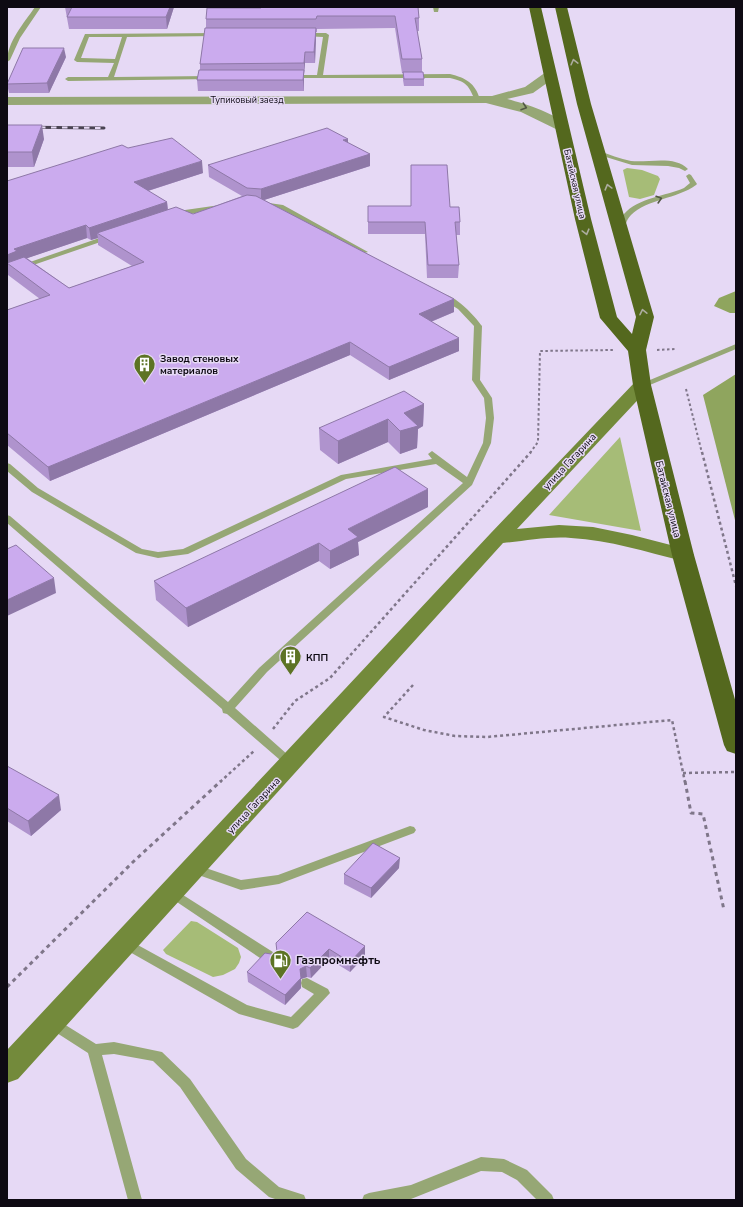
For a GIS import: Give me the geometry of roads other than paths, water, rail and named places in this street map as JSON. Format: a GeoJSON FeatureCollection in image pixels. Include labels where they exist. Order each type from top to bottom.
{"type":"FeatureCollection","features":[{"type":"Feature","properties":{"kind":"highway","name":"Батайская улица"},"geometry":{"type":"LineString","coordinates":[[535,7],[583,220],[609,318],[637,350]]}},
{"type":"Feature","properties":{"kind":"highway","name":"Батайская улица"},"geometry":{"type":"LineString","coordinates":[[560,7],[598,153],[645,317],[637,350],[642,385],[683,555],[730,694]]}},
{"type":"Feature","properties":{"kind":"highway"},"geometry":{"type":"LineString","coordinates":[[730,694],[736,745]]}},
{"type":"Feature","properties":{"kind":"main road","name":"улица Гагарина"},"geometry":{"type":"LineString","coordinates":[[7,1070],[291,764],[497,538],[642,385]]}},
{"type":"Feature","properties":{"kind":"main road"},"geometry":{"type":"LineString","coordinates":[[497,538],[525,534],[580,532],[624,539],[683,555]]}},
{"type":"Feature","properties":{"kind":"street"},"geometry":{"type":"LineString","coordinates":[[482,99],[529,90],[550,75]]}},
{"type":"Feature","properties":{"kind":"street"},"geometry":{"type":"LineString","coordinates":[[482,99],[524,107],[536,112],[562,128]]}},
{"type":"Feature","properties":{"kind":"street","name":"Тупиковый заезд"},"geometry":{"type":"LineString","coordinates":[[7,101],[482,99]]}},
{"type":"Feature","properties":{"kind":"lane"},"geometry":{"type":"LineString","coordinates":[[7,60],[16,38],[38,7]]}},
{"type":"Feature","properties":{"kind":"lane"},"geometry":{"type":"LineString","coordinates":[[117,61],[77,60],[87,35],[226,35]]}},
{"type":"Feature","properties":{"kind":"lane"},"geometry":{"type":"LineString","coordinates":[[111,78],[125,35]]}},
{"type":"Feature","properties":{"kind":"lane"},"geometry":{"type":"LineString","coordinates":[[295,35],[326,35],[320,77]]}},
{"type":"Feature","properties":{"kind":"lane"},"geometry":{"type":"LineString","coordinates":[[282,77],[450,76],[470,83],[482,99]]}},
{"type":"Feature","properties":{"kind":"lane"},"geometry":{"type":"LineString","coordinates":[[68,79],[219,78]]}},
{"type":"Feature","properties":{"kind":"lane"},"geometry":{"type":"LineString","coordinates":[[598,153],[616,160],[633,163],[670,164],[680,166],[685,169]]}},
{"type":"Feature","properties":{"kind":"lane"},"geometry":{"type":"LineString","coordinates":[[620,231],[627,214],[648,202],[688,189],[694,184],[689,176]]}},
{"type":"Feature","properties":{"kind":"lane"},"geometry":{"type":"LineString","coordinates":[[254,204],[281,206],[371,256]]}},
{"type":"Feature","properties":{"kind":"lane"},"geometry":{"type":"LineString","coordinates":[[170,217],[185,212],[232,205]]}},
{"type":"Feature","properties":{"kind":"lane"},"geometry":{"type":"LineString","coordinates":[[7,272],[118,234]]}},
{"type":"Feature","properties":{"kind":"lane"},"geometry":{"type":"LineString","coordinates":[[228,710],[263,670],[469,483],[487,443],[490,418],[488,398],[476,380],[478,326],[461,306],[434,291]]}},
{"type":"Feature","properties":{"kind":"lane"},"geometry":{"type":"LineString","coordinates":[[642,385],[736,346]]}},
{"type":"Feature","properties":{"kind":"lane"},"geometry":{"type":"LineString","coordinates":[[7,466],[35,490],[139,551],[158,555],[185,552],[344,477],[435,458],[469,483]]}},
{"type":"Feature","properties":{"kind":"lane"},"geometry":{"type":"LineString","coordinates":[[7,518],[291,764]]}},
{"type":"Feature","properties":{"kind":"lane"},"geometry":{"type":"LineString","coordinates":[[194,869],[241,884],[279,879],[410,830]]}},
{"type":"Feature","properties":{"kind":"lane"},"geometry":{"type":"LineString","coordinates":[[172,893],[271,958]]}},
{"type":"Feature","properties":{"kind":"lane"},"geometry":{"type":"LineString","coordinates":[[125,943],[244,1010],[293,1023],[322,993],[307,983]]}},
{"type":"Feature","properties":{"kind":"lane"},"geometry":{"type":"LineString","coordinates":[[51,1022],[94,1050],[114,1048],[157,1056],[185,1083],[241,1164],[274,1192],[298,1200]]}},
{"type":"Feature","properties":{"kind":"lane"},"geometry":{"type":"LineString","coordinates":[[94,1050],[135,1200]]}},
{"type":"Feature","properties":{"kind":"lane"},"geometry":{"type":"LineString","coordinates":[[369,1200],[412,1192],[481,1164],[504,1166],[522,1175],[547,1200]]}},
{"type":"Feature","properties":{"kind":"railway"},"geometry":{"type":"LineString","coordinates":[[7,127],[104,128]]}},
{"type":"Feature","properties":{"kind":"place","name":"Завод стеновых материалов"},"geometry":{"type":"Point","coordinates":[144,384]}},
{"type":"Feature","properties":{"kind":"place","name":"КПП"},"geometry":{"type":"Point","coordinates":[290,676]}},
{"type":"Feature","properties":{"kind":"place","name":"Газпромнефть"},"geometry":{"type":"Point","coordinates":[280,980]}}]}
